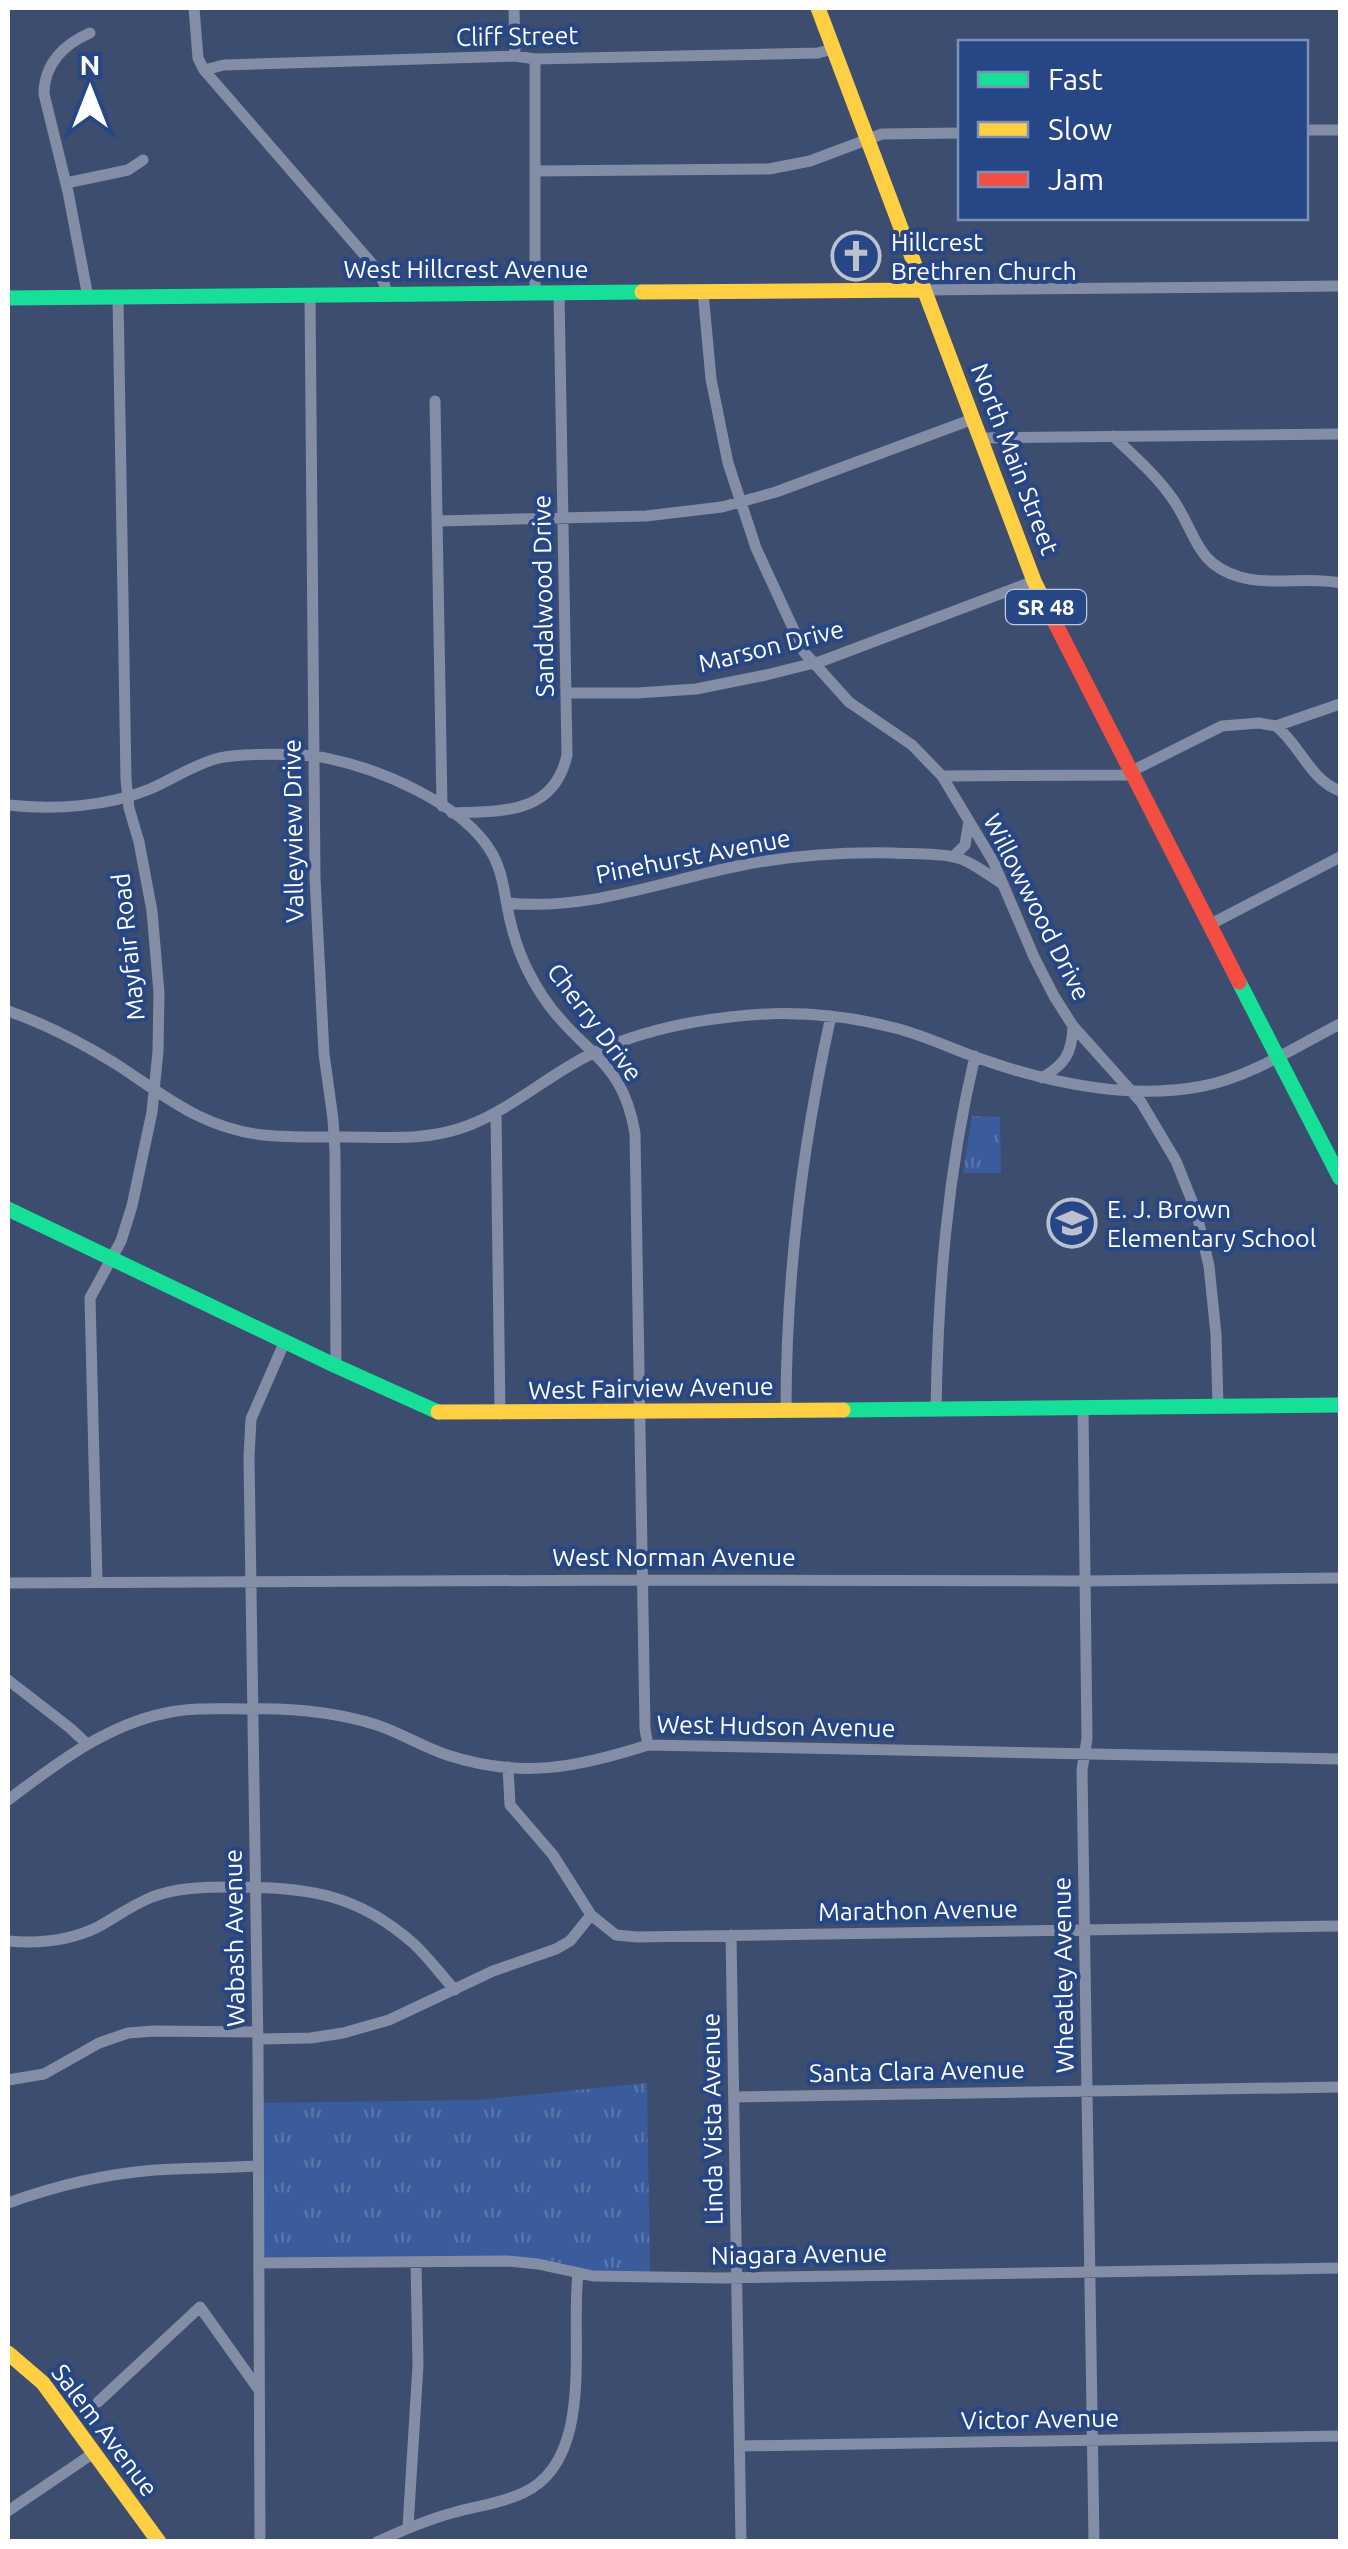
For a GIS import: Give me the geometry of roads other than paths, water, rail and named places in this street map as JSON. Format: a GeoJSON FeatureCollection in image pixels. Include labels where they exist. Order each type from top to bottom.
{"type":"FeatureCollection","features":[{"type":"Feature","properties":{"kind":"street"},"geometry":{"type":"LineString","coordinates":[[194,8],[198,58],[204,70],[374,266],[387,294]]}},
{"type":"Feature","properties":{"kind":"street"},"geometry":{"type":"LineString","coordinates":[[514,8],[515,56]]}},
{"type":"Feature","properties":{"kind":"street","name":"North Main Street"},"geometry":{"type":"LineString","coordinates":[[818,8],[1034,581],[1340,1178]]}},
{"type":"Feature","properties":{"kind":"street"},"geometry":{"type":"LineString","coordinates":[[88,297],[44,85],[50,67],[64,48],[90,33]]}},
{"type":"Feature","properties":{"kind":"street","name":"Cliff Street"},"geometry":{"type":"LineString","coordinates":[[204,70],[224,65],[515,56],[535,59],[818,53],[832,48]]}},
{"type":"Feature","properties":{"kind":"street"},"geometry":{"type":"LineString","coordinates":[[535,59],[535,293]]}},
{"type":"Feature","properties":{"kind":"street"},"geometry":{"type":"LineString","coordinates":[[1308,130],[1340,130]]}},
{"type":"Feature","properties":{"kind":"street"},"geometry":{"type":"LineString","coordinates":[[535,171],[770,169],[810,161],[882,134],[958,133]]}},
{"type":"Feature","properties":{"kind":"street"},"geometry":{"type":"LineString","coordinates":[[66,183],[128,170],[143,160]]}},
{"type":"Feature","properties":{"kind":"street"},"geometry":{"type":"LineString","coordinates":[[924,290],[1340,286]]}},
{"type":"Feature","properties":{"kind":"street","name":"West Hillcrest Avenue"},"geometry":{"type":"LineString","coordinates":[[8,298],[924,290]]}},
{"type":"Feature","properties":{"kind":"street","name":"Willowwood Drive"},"geometry":{"type":"LineString","coordinates":[[702,292],[711,379],[740,503],[773,588],[804,652],[849,702],[912,745],[942,776],[993,861],[1043,976],[1073,1026],[1141,1102],[1176,1162],[1203,1235],[1213,1292],[1218,1406]]}},
{"type":"Feature","properties":{"kind":"street","name":"Sandalwood Drive"},"geometry":{"type":"LineString","coordinates":[[447,810],[521,808],[550,790],[567,756],[559,293]]}},
{"type":"Feature","properties":{"kind":"street","name":"Valleyview Drive"},"geometry":{"type":"LineString","coordinates":[[310,295],[318,958],[334,1137],[336,1366]]}},
{"type":"Feature","properties":{"kind":"street","name":"Mayfair Road"},"geometry":{"type":"LineString","coordinates":[[96,1582],[90,1303],[120,1241],[140,1174],[158,1051],[158,971],[152,911],[128,796],[118,297]]}},
{"type":"Feature","properties":{"kind":"street"},"geometry":{"type":"LineString","coordinates":[[436,401],[447,810]]}},
{"type":"Feature","properties":{"kind":"street"},"geometry":{"type":"LineString","coordinates":[[438,521],[646,516],[740,503],[974,419]]}},
{"type":"Feature","properties":{"kind":"street"},"geometry":{"type":"LineString","coordinates":[[980,438],[1340,434]]}},
{"type":"Feature","properties":{"kind":"street"},"geometry":{"type":"LineString","coordinates":[[1114,436],[1161,483],[1196,545],[1218,568],[1245,578],[1340,583]]}},
{"type":"Feature","properties":{"kind":"street","name":"Marson Drive"},"geometry":{"type":"LineString","coordinates":[[567,693],[696,689],[766,675],[813,663],[1034,581]]}},
{"type":"Feature","properties":{"kind":"street"},"geometry":{"type":"LineString","coordinates":[[942,776],[1130,774],[1222,726],[1276,726],[1340,704]]}},
{"type":"Feature","properties":{"kind":"street"},"geometry":{"type":"LineString","coordinates":[[1276,726],[1303,754],[1319,779],[1340,791]]}},
{"type":"Feature","properties":{"kind":"street","name":"Cherry Drive"},"geometry":{"type":"LineString","coordinates":[[8,805],[81,805],[128,796],[219,758],[314,756],[396,780],[473,829],[493,855],[519,952],[536,986],[562,1022],[618,1083],[635,1133],[648,1745]]}},
{"type":"Feature","properties":{"kind":"street"},"geometry":{"type":"LineString","coordinates":[[953,856],[964,845],[969,821]]}},
{"type":"Feature","properties":{"kind":"street","name":"Pinehurst Avenue"},"geometry":{"type":"LineString","coordinates":[[506,903],[531,905],[593,899],[733,867],[814,855],[953,856],[1001,883]]}},
{"type":"Feature","properties":{"kind":"street"},"geometry":{"type":"LineString","coordinates":[[1210,925],[1340,857]]}},
{"type":"Feature","properties":{"kind":"street"},"geometry":{"type":"LineString","coordinates":[[8,1012],[62,1034],[106,1058],[181,1108],[213,1124],[277,1136],[420,1138],[496,1114],[593,1053],[676,1026],[715,1019],[772,1014],[832,1016],[894,1028],[1042,1078],[1129,1090],[1204,1086],[1246,1072],[1340,1024]]}},
{"type":"Feature","properties":{"kind":"street"},"geometry":{"type":"LineString","coordinates":[[786,1411],[786,1348],[796,1216],[808,1127],[832,1016]]}},
{"type":"Feature","properties":{"kind":"street"},"geometry":{"type":"LineString","coordinates":[[1042,1078],[1065,1059],[1072,1046],[1073,1026]]}},
{"type":"Feature","properties":{"kind":"street"},"geometry":{"type":"LineString","coordinates":[[936,1410],[943,1242],[963,1108],[975,1056]]}},
{"type":"Feature","properties":{"kind":"street"},"geometry":{"type":"LineString","coordinates":[[496,1114],[500,1414]]}},
{"type":"Feature","properties":{"kind":"street","name":"West Fairview Avenue"},"geometry":{"type":"LineString","coordinates":[[8,1209],[336,1366],[435,1411],[454,1414],[1340,1406]]}},
{"type":"Feature","properties":{"kind":"street","name":"Wabash Avenue"},"geometry":{"type":"LineString","coordinates":[[260,2542],[250,1429],[256,1404],[285,1341]]}},
{"type":"Feature","properties":{"kind":"street","name":"Wheatley Avenue"},"geometry":{"type":"LineString","coordinates":[[1084,1408],[1087,1738],[1082,1770],[1094,2542]]}},
{"type":"Feature","properties":{"kind":"street","name":"West Norman Avenue"},"geometry":{"type":"LineString","coordinates":[[8,1582],[1340,1578]]}},
{"type":"Feature","properties":{"kind":"street"},"geometry":{"type":"LineString","coordinates":[[8,1680],[87,1744]]}},
{"type":"Feature","properties":{"kind":"street","name":"West Hudson Avenue"},"geometry":{"type":"LineString","coordinates":[[8,1800],[87,1744],[139,1720],[196,1710],[293,1709],[348,1717],[444,1754],[508,1768],[545,1769],[592,1763],[648,1745],[1340,1759]]}},
{"type":"Feature","properties":{"kind":"street"},"geometry":{"type":"LineString","coordinates":[[8,2080],[44,2074],[99,2043],[128,2033],[311,2038],[366,2028],[570,1941],[590,1915],[553,1855],[510,1805],[508,1768]]}},
{"type":"Feature","properties":{"kind":"street"},"geometry":{"type":"LineString","coordinates":[[8,1941],[30,1943],[73,1936],[149,1898],[179,1890],[311,1890],[374,1914],[413,1944],[455,1990]]}},
{"type":"Feature","properties":{"kind":"street","name":"Marathon Avenue"},"geometry":{"type":"LineString","coordinates":[[590,1915],[616,1934],[635,1937],[1340,1926]]}},
{"type":"Feature","properties":{"kind":"street","name":"Linda Vista Avenue"},"geometry":{"type":"LineString","coordinates":[[731,1935],[741,2542]]}},
{"type":"Feature","properties":{"kind":"street","name":"Santa Clara Avenue"},"geometry":{"type":"LineString","coordinates":[[734,2097],[1340,2087]]}},
{"type":"Feature","properties":{"kind":"street"},"geometry":{"type":"LineString","coordinates":[[8,2203],[111,2176],[168,2169],[258,2166]]}},
{"type":"Feature","properties":{"kind":"street"},"geometry":{"type":"LineString","coordinates":[[408,2527],[418,2365],[416,2262]]}},
{"type":"Feature","properties":{"kind":"street","name":"Niagara Avenue"},"geometry":{"type":"LineString","coordinates":[[259,2264],[524,2262],[578,2274],[737,2277],[1340,2268]]}},
{"type":"Feature","properties":{"kind":"street"},"geometry":{"type":"LineString","coordinates":[[376,2542],[408,2527],[521,2494],[556,2467],[572,2427],[578,2274]]}},
{"type":"Feature","properties":{"kind":"street"},"geometry":{"type":"LineString","coordinates":[[98,2402],[200,2307],[258,2390]]}},
{"type":"Feature","properties":{"kind":"street","name":"Salem Avenue"},"geometry":{"type":"LineString","coordinates":[[8,2353],[42,2383],[158,2542]]}},
{"type":"Feature","properties":{"kind":"street","name":"Victor Avenue"},"geometry":{"type":"LineString","coordinates":[[740,2446],[1340,2436]]}},
{"type":"Feature","properties":{"kind":"street"},"geometry":{"type":"LineString","coordinates":[[8,2511],[94,2452]]}},
{"type":"Feature","properties":{"kind":"place","name":"Hillcrest Brethren Church"},"geometry":{"type":"Point","coordinates":[856,256]}},
{"type":"Feature","properties":{"kind":"place","name":"E. J. Brown Elementary School"},"geometry":{"type":"Point","coordinates":[1072,1223]}}]}
